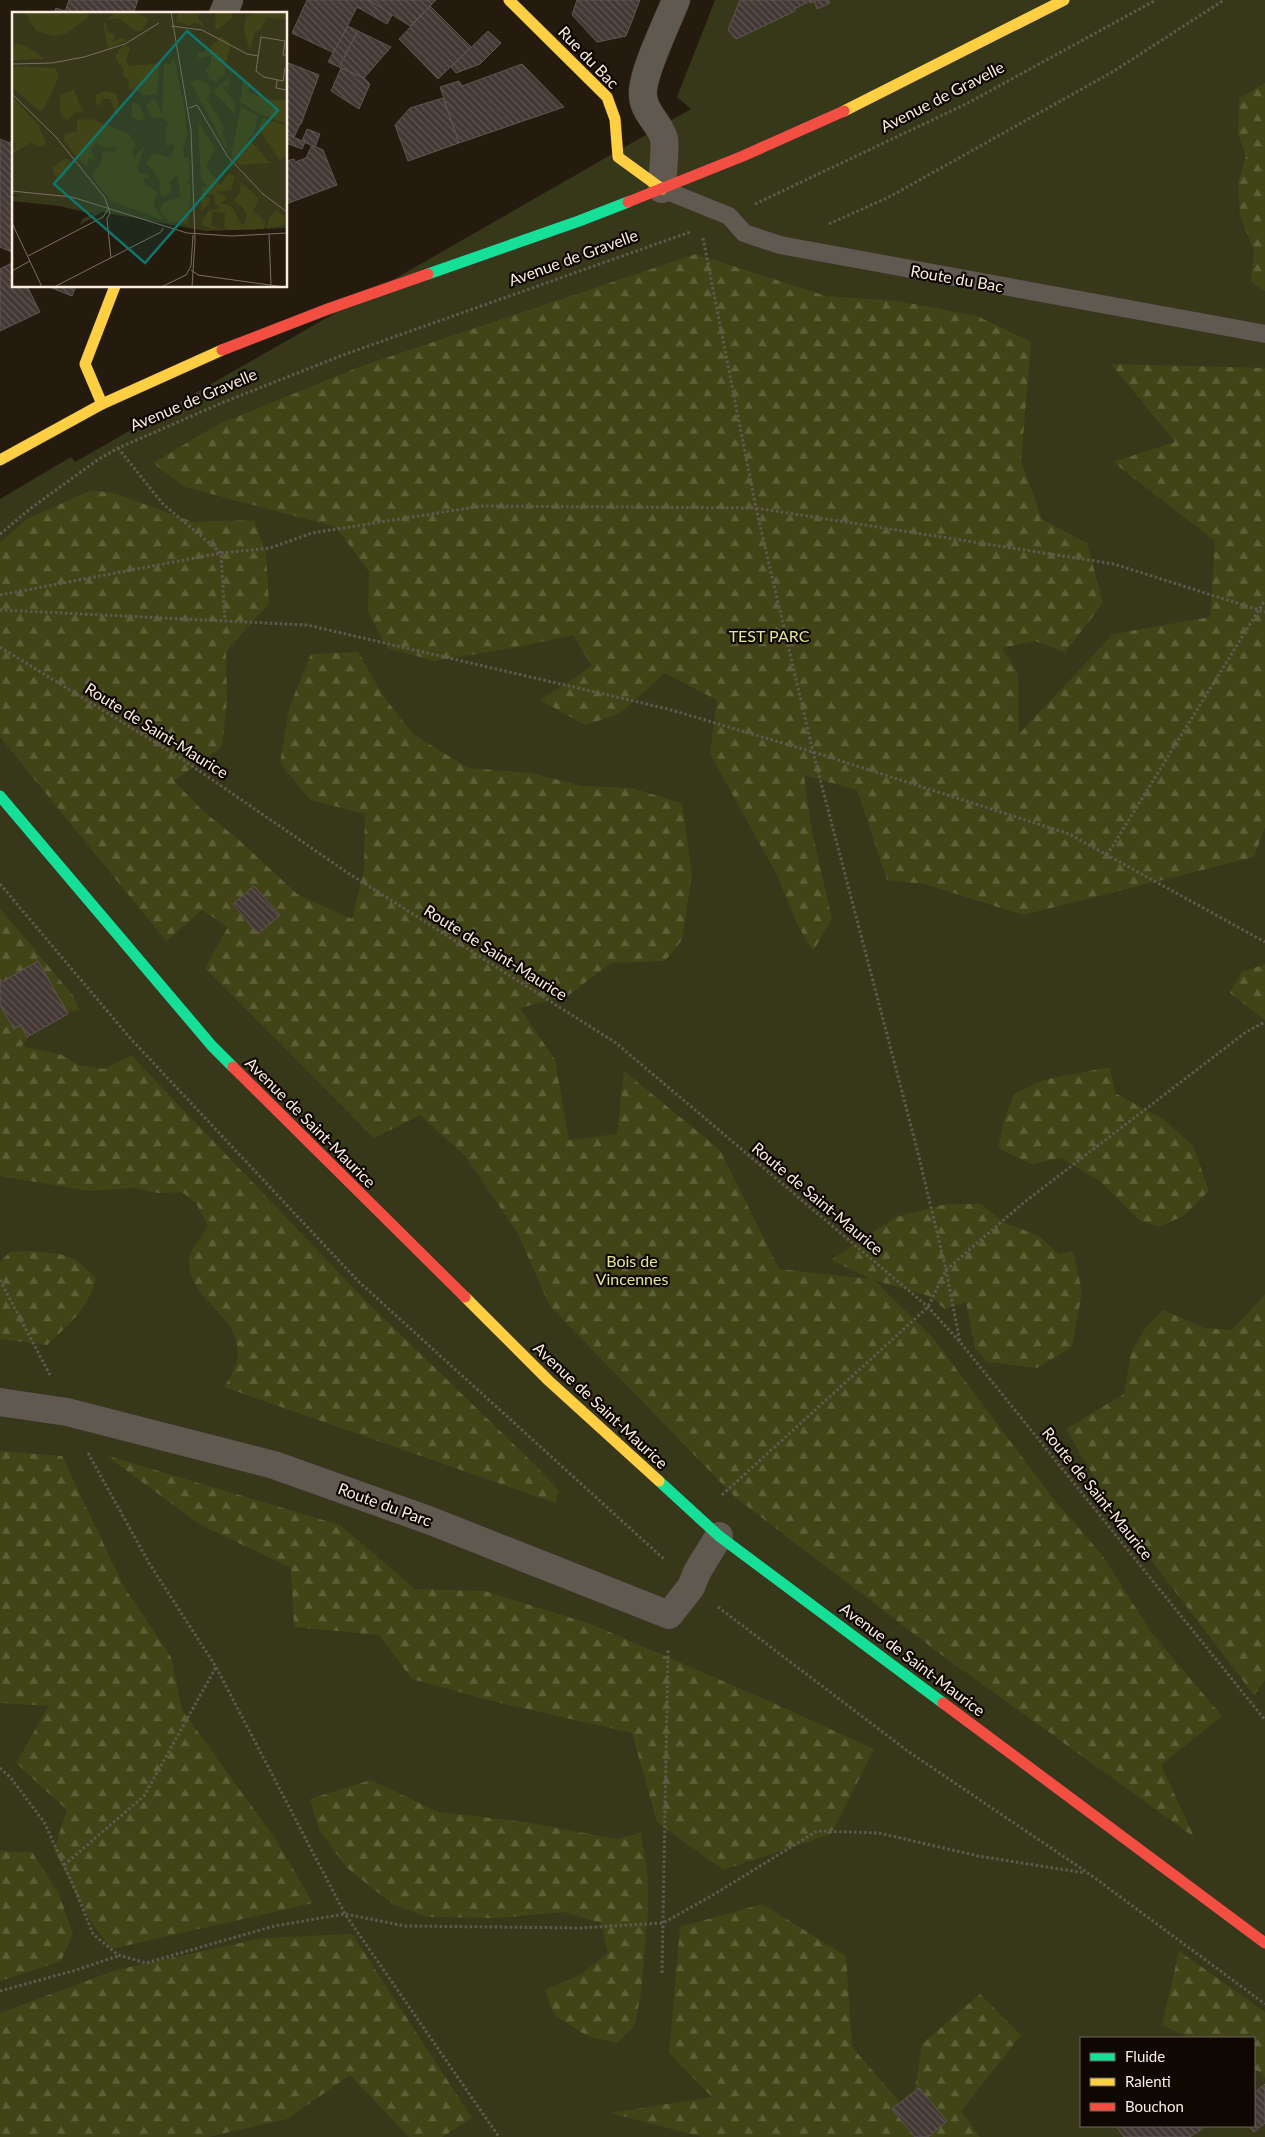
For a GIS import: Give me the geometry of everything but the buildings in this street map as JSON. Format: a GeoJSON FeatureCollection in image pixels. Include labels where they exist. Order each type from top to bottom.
{"type":"FeatureCollection","features":[{"type":"Feature","properties":{"kind":"main road","name":"Rue du Bac"},"geometry":{"type":"LineString","coordinates":[[509,0],[607,96],[618,125],[618,157],[662,189]]}},
{"type":"Feature","properties":{"kind":"main road","name":"Avenue de Gravelle"},"geometry":{"type":"LineString","coordinates":[[0,460],[102,404],[210,355],[328,309],[578,221],[743,156],[867,101],[1064,0]]}},
{"type":"Feature","properties":{"kind":"main road"},"geometry":{"type":"LineString","coordinates":[[102,404],[85,364],[114,288]]}},
{"type":"Feature","properties":{"kind":"main road","name":"Avenue de Saint-Maurice"},"geometry":{"type":"LineString","coordinates":[[0,796],[212,1046],[548,1381],[719,1536],[1265,1942]]}},
{"type":"Feature","properties":{"kind":"street"},"geometry":{"type":"LineString","coordinates":[[225,12],[229,0]]}},
{"type":"Feature","properties":{"kind":"street"},"geometry":{"type":"LineString","coordinates":[[662,189],[664,139],[648,112],[643,90],[648,72],[676,0]]}},
{"type":"Feature","properties":{"kind":"street"},"geometry":{"type":"LineString","coordinates":[[607,96],[643,90]]}},
{"type":"Feature","properties":{"kind":"street","name":"Route du Parc"},"geometry":{"type":"LineString","coordinates":[[0,1402],[67,1412],[274,1465],[431,1520],[669,1615]]}},
{"type":"Feature","properties":{"kind":"street"},"geometry":{"type":"LineString","coordinates":[[669,1615],[691,1587],[697,1572],[719,1536]]}},
{"type":"Feature","properties":{"kind":"lane","name":"Route du Bac"},"geometry":{"type":"LineString","coordinates":[[662,189],[729,216],[744,234],[780,245],[1265,334]]}},
{"type":"Feature","properties":{"kind":"path","name":"Avenue de Gravelle"},"geometry":{"type":"LineString","coordinates":[[0,534],[82,471],[118,448],[224,402],[343,355],[701,228],[729,216],[918,128],[1156,0]]}},
{"type":"Feature","properties":{"kind":"path"},"geometry":{"type":"LineString","coordinates":[[780,245],[892,196],[1114,71],[1224,0]]}},
{"type":"Feature","properties":{"kind":"path"},"geometry":{"type":"LineString","coordinates":[[701,228],[756,508],[813,752],[917,1149],[946,1270],[960,1342]]}},
{"type":"Feature","properties":{"kind":"path"},"geometry":{"type":"LineString","coordinates":[[118,448],[163,504],[221,553],[225,621]]}},
{"type":"Feature","properties":{"kind":"path"},"geometry":{"type":"LineString","coordinates":[[0,595],[221,553],[270,548],[312,533],[481,506],[756,508],[1114,564],[1265,612]]}},
{"type":"Feature","properties":{"kind":"path"},"geometry":{"type":"LineString","coordinates":[[1106,855],[1265,600]]}},
{"type":"Feature","properties":{"kind":"path"},"geometry":{"type":"LineString","coordinates":[[0,610],[307,625],[668,709],[813,752],[1069,834],[1265,942]]}},
{"type":"Feature","properties":{"kind":"path","name":"Route de Saint-Maurice"},"geometry":{"type":"LineString","coordinates":[[0,647],[182,759],[345,871],[616,1043],[928,1307],[960,1342],[1265,1720]]}},
{"type":"Feature","properties":{"kind":"path"},"geometry":{"type":"LineString","coordinates":[[0,884],[130,1038],[358,1281],[675,1569],[691,1587],[909,1752],[1088,1873],[1265,2004]]}},
{"type":"Feature","properties":{"kind":"path"},"geometry":{"type":"LineString","coordinates":[[699,1516],[928,1307],[946,1270],[1022,1204],[1246,1032],[1265,1022]]}},
{"type":"Feature","properties":{"kind":"path"},"geometry":{"type":"LineString","coordinates":[[0,1280],[40,1354],[67,1412],[149,1563],[216,1667],[345,1914],[499,2137]]}},
{"type":"Feature","properties":{"kind":"path"},"geometry":{"type":"LineString","coordinates":[[662,1973],[669,1615]]}},
{"type":"Feature","properties":{"kind":"path"},"geometry":{"type":"LineString","coordinates":[[64,1865],[144,1796],[216,1667]]}},
{"type":"Feature","properties":{"kind":"path"},"geometry":{"type":"LineString","coordinates":[[0,1768],[10,1777],[44,1822],[93,1934],[118,1956],[146,1962],[274,1926],[345,1914],[405,1926],[581,1928],[663,1922],[713,1895],[817,1831],[879,1833],[978,1856],[1088,1873]]}},
{"type":"Feature","properties":{"kind":"path"},"geometry":{"type":"LineString","coordinates":[[0,1991],[73,1971],[118,1956]]}},
{"type":"Feature","properties":{"kind":"green space","name":"Bois de Vincennes"},"geometry":{"type":"Polygon","coordinates":[[[715,0],[740,0],[728,30],[736,38],[795,11],[794,9],[810,1],[814,1],[818,9],[829,3],[828,0],[1265,0],[1265,2137],[0,2137],[0,499],[71,457],[75,462],[691,109],[677,97],[715,0]]]}},
{"type":"Feature","properties":{"kind":"green space"},"geometry":{"type":"Polygon","coordinates":[[[1265,83],[1265,291],[1251,282],[1254,251],[1240,216],[1238,183],[1246,156],[1238,134],[1239,98],[1265,83]]]}},
{"type":"Feature","properties":{"kind":"green space","name":"TEST PARC"},"geometry":{"type":"Polygon","coordinates":[[[696,254],[826,296],[898,301],[977,316],[1031,342],[1021,461],[1042,519],[1087,543],[1103,603],[1065,652],[1035,641],[1002,648],[1018,673],[1019,734],[1113,634],[1210,617],[1215,541],[1113,462],[1175,442],[1111,364],[1265,368],[1265,827],[1254,857],[1023,915],[925,884],[887,880],[857,790],[804,775],[811,827],[832,919],[813,951],[798,926],[777,875],[710,754],[717,700],[665,673],[619,714],[585,725],[540,700],[592,666],[573,635],[518,647],[435,661],[387,648],[368,612],[369,572],[336,527],[185,487],[153,463],[217,425],[359,367],[696,254]]]}},
{"type":"Feature","properties":{"kind":"green space"},"geometry":{"type":"Polygon","coordinates":[[[92,490],[117,494],[193,522],[254,520],[266,553],[269,603],[226,652],[227,699],[222,747],[174,781],[203,811],[239,840],[297,894],[352,919],[364,869],[365,814],[310,800],[280,763],[289,708],[311,654],[358,652],[384,697],[413,734],[468,768],[531,773],[582,786],[631,788],[682,803],[692,874],[682,940],[665,961],[611,963],[569,995],[520,1008],[555,1060],[569,1140],[617,1134],[624,1071],[720,1150],[779,1269],[871,1279],[831,1260],[896,1217],[946,1204],[981,1204],[1003,1222],[1039,1236],[1059,1254],[1073,1251],[1082,1292],[1072,1347],[1037,1368],[987,1362],[975,1348],[966,1302],[945,1309],[929,1296],[874,1280],[933,1338],[1052,1497],[1102,1555],[1151,1632],[1222,1716],[1161,1765],[1194,1837],[939,1653],[735,1497],[550,1306],[517,1232],[465,1156],[420,1115],[374,1138],[205,968],[228,927],[202,910],[166,941],[0,737],[0,543],[27,519],[92,490]]]}},
{"type":"Feature","properties":{"kind":"green space"},"geometry":{"type":"Polygon","coordinates":[[[0,908],[74,997],[79,1010],[42,1018],[22,1046],[62,1055],[78,1065],[104,1069],[131,1055],[364,1299],[537,1467],[559,1491],[555,1503],[224,1387],[236,1365],[237,1346],[232,1331],[199,1290],[191,1276],[190,1255],[208,1226],[196,1203],[182,1192],[158,1193],[133,1188],[89,1191],[0,1176],[0,908]]]}},
{"type":"Feature","properties":{"kind":"green space"},"geometry":{"type":"Polygon","coordinates":[[[1265,964],[1265,1020],[1230,993],[1242,972],[1265,964]]]}},
{"type":"Feature","properties":{"kind":"green space"},"geometry":{"type":"Polygon","coordinates":[[[1110,1067],[1115,1093],[1163,1119],[1193,1146],[1209,1191],[1183,1216],[1159,1227],[1139,1220],[1101,1182],[1061,1158],[1032,1164],[998,1148],[1004,1121],[1014,1094],[1043,1080],[1110,1067]]]}},
{"type":"Feature","properties":{"kind":"green space"},"geometry":{"type":"Polygon","coordinates":[[[29,1251],[66,1256],[88,1270],[96,1279],[83,1308],[47,1345],[0,1339],[0,1262],[10,1252],[29,1251]]]}},
{"type":"Feature","properties":{"kind":"green space"},"geometry":{"type":"Polygon","coordinates":[[[1265,1295],[1265,1680],[1254,1695],[1114,1511],[1066,1429],[1124,1394],[1131,1353],[1145,1328],[1164,1310],[1204,1328],[1232,1330],[1265,1295]]]}},
{"type":"Feature","properties":{"kind":"green space"},"geometry":{"type":"Polygon","coordinates":[[[0,1451],[62,1456],[124,1587],[171,1657],[182,1710],[276,1840],[313,1903],[111,1949],[90,1920],[54,1850],[67,1810],[16,1763],[49,1706],[0,1703],[0,1451]]]}},
{"type":"Feature","properties":{"kind":"green space"},"geometry":{"type":"Polygon","coordinates":[[[105,1455],[340,1525],[415,1589],[485,1591],[591,1624],[874,1749],[831,1834],[723,1870],[657,1822],[632,1733],[500,1703],[412,1679],[379,1635],[294,1627],[291,1568],[201,1525],[105,1455]]]}},
{"type":"Feature","properties":{"kind":"green space"},"geometry":{"type":"Polygon","coordinates":[[[371,1780],[438,1812],[526,1822],[616,1839],[641,1833],[648,1878],[648,1912],[641,1992],[635,2025],[617,2043],[589,2037],[554,2015],[545,1990],[580,1975],[608,1953],[601,1923],[564,1912],[496,1918],[428,1917],[394,1905],[347,1868],[319,1830],[310,1799],[371,1780]]]}},
{"type":"Feature","properties":{"kind":"green space"},"geometry":{"type":"Polygon","coordinates":[[[0,1850],[32,1852],[59,1894],[73,1934],[61,1961],[0,1981],[0,1850]]]}},
{"type":"Feature","properties":{"kind":"green space"},"geometry":{"type":"Polygon","coordinates":[[[762,1904],[846,1956],[852,2047],[911,2115],[922,2044],[980,1994],[1021,2035],[961,2111],[980,2137],[702,2137],[610,2113],[712,2097],[669,2053],[680,1927],[762,1904]]]}},
{"type":"Feature","properties":{"kind":"green space"},"geometry":{"type":"Polygon","coordinates":[[[352,1934],[472,2118],[442,2137],[409,2137],[350,2075],[287,2119],[208,2137],[0,2137],[0,2013],[116,1970],[263,1938],[352,1934]]]}},
{"type":"Feature","properties":{"kind":"green space"},"geometry":{"type":"Polygon","coordinates":[[[1179,1951],[1265,2012],[1265,2078],[1255,2070],[1255,2037],[1187,2037],[1162,2025],[1179,1951]]]}},
{"type":"Feature","properties":{"kind":"traffic: fast"},"geometry":{"type":"LineString","coordinates":[[428,274],[628,202]]}},
{"type":"Feature","properties":{"kind":"traffic: fast"},"geometry":{"type":"LineString","coordinates":[[0,796],[212,1046],[233,1067]]}},
{"type":"Feature","properties":{"kind":"traffic: fast"},"geometry":{"type":"LineString","coordinates":[[659,1481],[719,1536],[943,1703]]}},
{"type":"Feature","properties":{"kind":"traffic: slow"},"geometry":{"type":"LineString","coordinates":[[509,0],[607,97],[615,119],[618,157],[662,189]]}},
{"type":"Feature","properties":{"kind":"traffic: slow"},"geometry":{"type":"LineString","coordinates":[[844,111],[1064,0]]}},
{"type":"Feature","properties":{"kind":"traffic: slow"},"geometry":{"type":"LineString","coordinates":[[102,404],[85,364],[114,288]]}},
{"type":"Feature","properties":{"kind":"traffic: slow"},"geometry":{"type":"LineString","coordinates":[[0,460],[102,404],[222,350]]}},
{"type":"Feature","properties":{"kind":"traffic: slow"},"geometry":{"type":"LineString","coordinates":[[465,1297],[549,1381],[659,1481]]}},
{"type":"Feature","properties":{"kind":"traffic: jam"},"geometry":{"type":"LineString","coordinates":[[628,202],[743,156],[844,111]]}},
{"type":"Feature","properties":{"kind":"traffic: jam"},"geometry":{"type":"LineString","coordinates":[[222,350],[328,309],[428,274]]}},
{"type":"Feature","properties":{"kind":"traffic: jam"},"geometry":{"type":"LineString","coordinates":[[233,1067],[465,1297]]}},
{"type":"Feature","properties":{"kind":"traffic: jam"},"geometry":{"type":"LineString","coordinates":[[943,1703],[1265,1943]]}}]}
